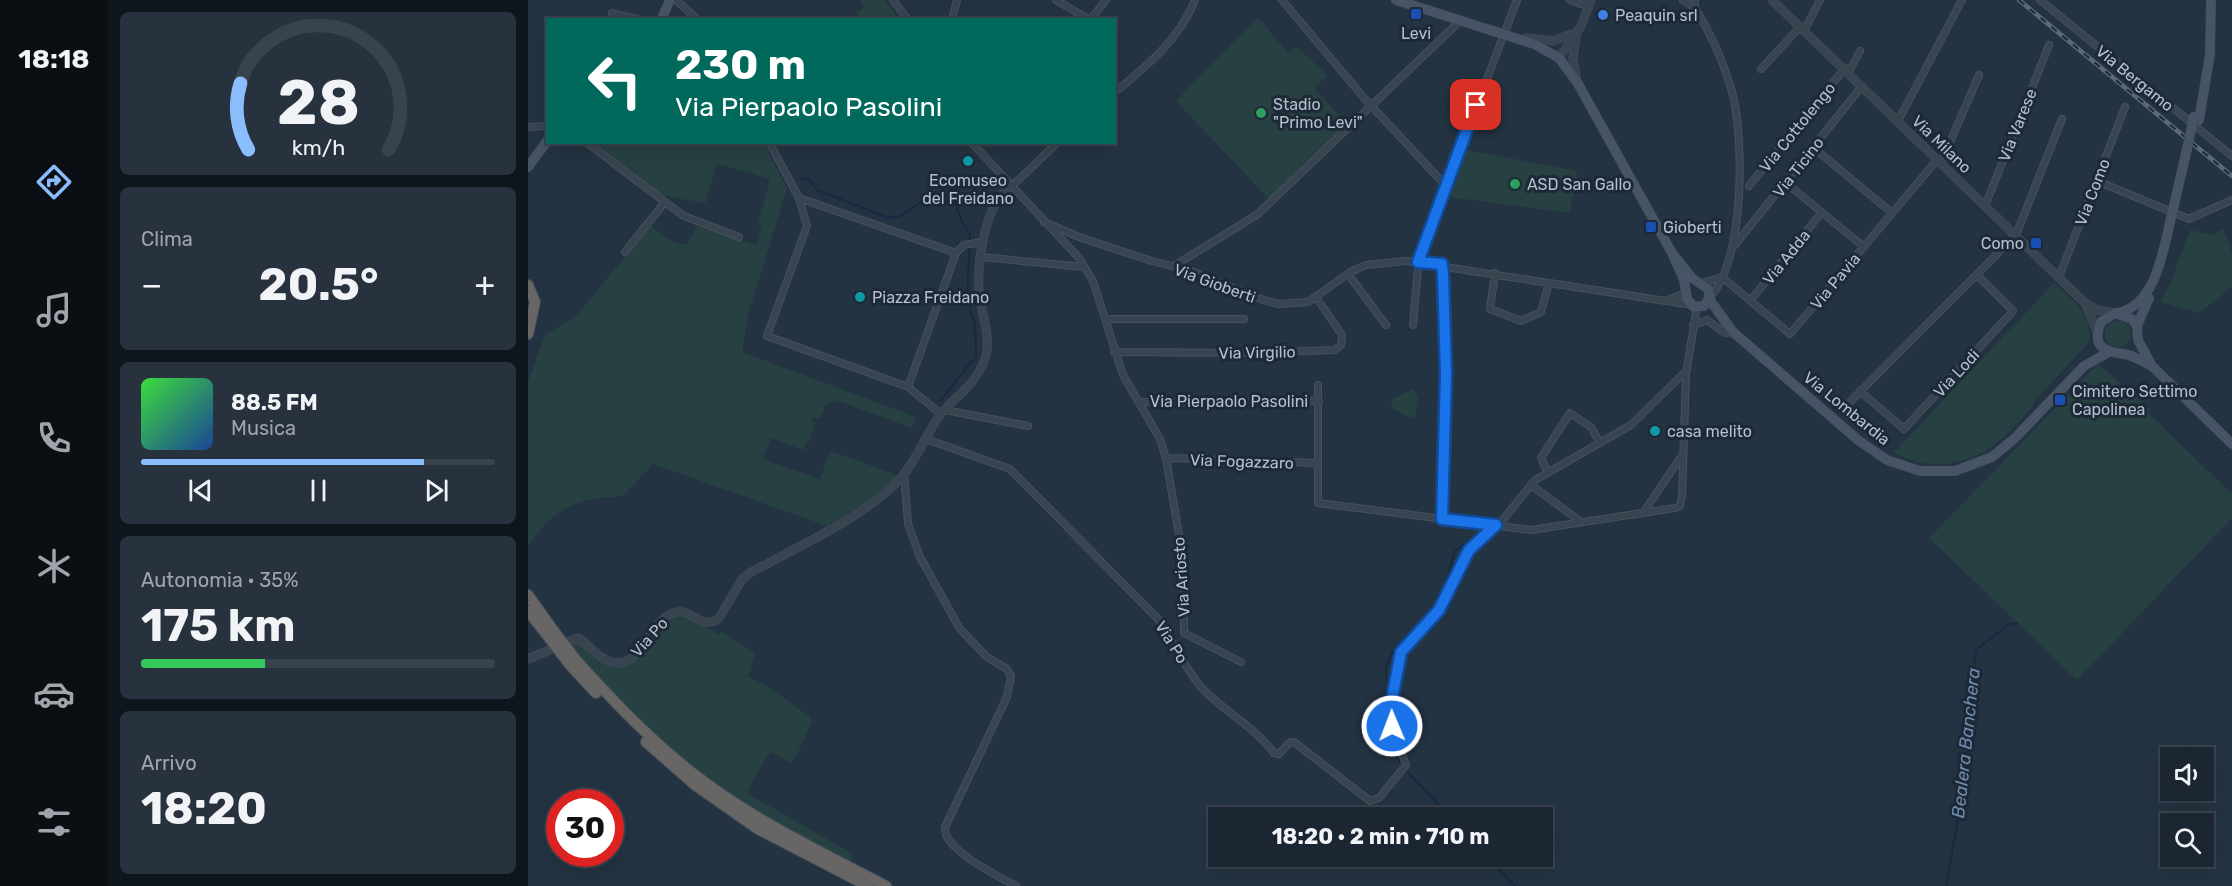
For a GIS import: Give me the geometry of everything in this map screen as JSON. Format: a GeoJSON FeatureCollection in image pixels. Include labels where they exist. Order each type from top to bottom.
{"type":"FeatureCollection","features":[{"type":"Feature","properties":{"kind":"highway"},"geometry":{"type":"LineString","coordinates":[[528,285],[535,302],[528,334]]}},
{"type":"Feature","properties":{"kind":"highway"},"geometry":{"type":"LineString","coordinates":[[529,596],[550,633],[627,727],[695,785],[758,828],[868,886]]}},
{"type":"Feature","properties":{"kind":"highway"},"geometry":{"type":"LineString","coordinates":[[529,613],[550,633]]}},
{"type":"Feature","properties":{"kind":"highway"},"geometry":{"type":"LineString","coordinates":[[573,663],[632,721],[699,778],[766,823],[886,886]]}},
{"type":"Feature","properties":{"kind":"main road"},"geometry":{"type":"LineString","coordinates":[[662,18],[670,0]]}},
{"type":"Feature","properties":{"kind":"main road"},"geometry":{"type":"LineString","coordinates":[[1396,0],[1509,35],[1534,44],[1558,58],[1577,82],[1672,253],[1687,292],[1687,299],[1696,306],[1710,298],[1708,289],[1692,278],[1672,253]]}},
{"type":"Feature","properties":{"kind":"main road"},"geometry":{"type":"LineString","coordinates":[[2196,118],[2204,59],[2205,0]]}},
{"type":"Feature","properties":{"kind":"main road"},"geometry":{"type":"LineString","coordinates":[[2211,0],[2210,54],[2164,268],[2141,311],[2137,326],[2138,339],[2152,366],[2232,444]]}},
{"type":"Feature","properties":{"kind":"main road"},"geometry":{"type":"LineString","coordinates":[[528,167],[546,143]]}},
{"type":"Feature","properties":{"kind":"main road"},"geometry":{"type":"LineString","coordinates":[[2084,366],[2101,322],[2115,314],[2136,307],[2148,290],[2174,219]]}},
{"type":"Feature","properties":{"kind":"main road"},"geometry":{"type":"LineString","coordinates":[[1687,292],[1691,286],[1700,284]]}},
{"type":"Feature","properties":{"kind":"main road","name":"Via Lombardia"},"geometry":{"type":"LineString","coordinates":[[1710,298],[1729,329]]}},
{"type":"Feature","properties":{"kind":"main road","name":"Via Lombardia"},"geometry":{"type":"LineString","coordinates":[[1696,306],[1729,329],[1858,440],[1887,460],[1908,469],[1943,472],[1980,463],[2002,450],[2084,366]]}},
{"type":"Feature","properties":{"kind":"main road","name":"Via Milano"},"geometry":{"type":"LineString","coordinates":[[2115,314],[2132,319],[2137,326]]}},
{"type":"Feature","properties":{"kind":"main road","name":"Via Milano"},"geometry":{"type":"LineString","coordinates":[[2097,334],[2109,352]]}},
{"type":"Feature","properties":{"kind":"main road"},"geometry":{"type":"LineString","coordinates":[[2124,354],[2138,339]]}},
{"type":"Feature","properties":{"kind":"main road"},"geometry":{"type":"LineString","coordinates":[[2084,366],[2109,352],[2124,354],[2152,366]]}},
{"type":"Feature","properties":{"kind":"street"},"geometry":{"type":"LineString","coordinates":[[676,0],[696,18]]}},
{"type":"Feature","properties":{"kind":"street"},"geometry":{"type":"LineString","coordinates":[[893,0],[906,18]]}},
{"type":"Feature","properties":{"kind":"street"},"geometry":{"type":"LineString","coordinates":[[952,18],[957,0]]}},
{"type":"Feature","properties":{"kind":"street"},"geometry":{"type":"LineString","coordinates":[[1056,0],[1088,18]]}},
{"type":"Feature","properties":{"kind":"street"},"geometry":{"type":"LineString","coordinates":[[1091,18],[1106,0]]}},
{"type":"Feature","properties":{"kind":"street"},"geometry":{"type":"LineString","coordinates":[[1116,91],[1152,62],[1167,46],[1196,0]]}},
{"type":"Feature","properties":{"kind":"street"},"geometry":{"type":"LineString","coordinates":[[1282,0],[1370,106],[1446,186]]}},
{"type":"Feature","properties":{"kind":"street"},"geometry":{"type":"LineString","coordinates":[[1413,325],[1418,262],[1446,186],[1509,35],[1517,0]]}},
{"type":"Feature","properties":{"kind":"street"},"geometry":{"type":"LineString","coordinates":[[1558,58],[1577,33],[1590,3],[1570,0]]}},
{"type":"Feature","properties":{"kind":"street"},"geometry":{"type":"LineString","coordinates":[[1683,0],[1695,8]]}},
{"type":"Feature","properties":{"kind":"street"},"geometry":{"type":"LineString","coordinates":[[1695,0],[1695,8],[1731,87],[1740,177],[1733,246],[1722,277],[1710,298]]}},
{"type":"Feature","properties":{"kind":"street","name":"Via Milano"},"geometry":{"type":"LineString","coordinates":[[1772,0],[1847,70],[2084,302],[2097,310],[2115,314]]}},
{"type":"Feature","properties":{"kind":"street"},"geometry":{"type":"LineString","coordinates":[[1761,69],[1802,29],[1820,0]]}},
{"type":"Feature","properties":{"kind":"street"},"geometry":{"type":"LineString","coordinates":[[1898,121],[1962,0]]}},
{"type":"Feature","properties":{"kind":"street","name":"Via Bergamo"},"geometry":{"type":"LineString","coordinates":[[2040,0],[2232,156]]}},
{"type":"Feature","properties":{"kind":"street"},"geometry":{"type":"LineString","coordinates":[[612,13],[632,18]]}},
{"type":"Feature","properties":{"kind":"street"},"geometry":{"type":"LineString","coordinates":[[1174,266],[1258,214],[1461,20]]}},
{"type":"Feature","properties":{"kind":"street"},"geometry":{"type":"LineString","coordinates":[[1509,35],[1553,41],[1577,33]]}},
{"type":"Feature","properties":{"kind":"street"},"geometry":{"type":"LineString","coordinates":[[1577,33],[1573,58],[1577,82]]}},
{"type":"Feature","properties":{"kind":"street","name":"Via Varese"},"geometry":{"type":"LineString","coordinates":[[1985,206],[2049,45]]}},
{"type":"Feature","properties":{"kind":"street"},"geometry":{"type":"LineString","coordinates":[[1847,70],[1860,51]]}},
{"type":"Feature","properties":{"kind":"street","name":"Via Cottolengo"},"geometry":{"type":"LineString","coordinates":[[1749,186],[1847,70]]}},
{"type":"Feature","properties":{"kind":"street","name":"Via Pavia"},"geometry":{"type":"LineString","coordinates":[[1722,277],[1790,334],[1892,213],[1939,162],[1979,75]]}},
{"type":"Feature","properties":{"kind":"street","name":"Via Ticino"},"geometry":{"type":"LineString","coordinates":[[1733,246],[1862,86]]}},
{"type":"Feature","properties":{"kind":"street","name":"Via Como"},"geometry":{"type":"LineString","coordinates":[[2059,277],[2126,107]]}},
{"type":"Feature","properties":{"kind":"street"},"geometry":{"type":"LineString","coordinates":[[1818,387],[1843,409],[2016,235],[2062,119]]}},
{"type":"Feature","properties":{"kind":"street"},"geometry":{"type":"LineString","coordinates":[[528,127],[546,126]]}},
{"type":"Feature","properties":{"kind":"street"},"geometry":{"type":"LineString","coordinates":[[589,144],[684,216],[739,237]]}},
{"type":"Feature","properties":{"kind":"street"},"geometry":{"type":"LineString","coordinates":[[770,144],[800,198],[807,226],[767,336],[908,387],[943,412],[1028,426]]}},
{"type":"Feature","properties":{"kind":"street"},"geometry":{"type":"LineString","coordinates":[[973,144],[1084,267],[1093,281],[1114,352],[1130,389],[1160,439],[1166,458]]}},
{"type":"Feature","properties":{"kind":"street"},"geometry":{"type":"LineString","coordinates":[[1011,187],[1056,144]]}},
{"type":"Feature","properties":{"kind":"street"},"geometry":{"type":"LineString","coordinates":[[1814,148],[1892,213]]}},
{"type":"Feature","properties":{"kind":"street"},"geometry":{"type":"LineString","coordinates":[[2097,181],[2189,219],[2232,200]]}},
{"type":"Feature","properties":{"kind":"street"},"geometry":{"type":"LineString","coordinates":[[1786,183],[1864,247]]}},
{"type":"Feature","properties":{"kind":"street","name":"Via Po"},"geometry":{"type":"LineString","coordinates":[[528,659],[578,638],[605,659],[623,663],[635,657],[662,621],[672,613],[680,612],[707,623],[713,622],[743,578],[855,513],[889,489],[904,473],[943,412],[973,379],[986,356],[989,344],[979,290],[983,242],[999,196],[1011,187]]}},
{"type":"Feature","properties":{"kind":"street"},"geometry":{"type":"LineString","coordinates":[[800,198],[956,254]]}},
{"type":"Feature","properties":{"kind":"street"},"geometry":{"type":"LineString","coordinates":[[625,252],[665,202]]}},
{"type":"Feature","properties":{"kind":"street","name":"Via Adda"},"geometry":{"type":"LineString","coordinates":[[1750,301],[1822,212]]}},
{"type":"Feature","properties":{"kind":"street","name":"Via Gioberti"},"geometry":{"type":"LineString","coordinates":[[1044,222],[1079,237],[1174,266],[1272,303],[1293,305],[1316,297],[1348,274],[1366,265],[1418,262],[1696,306]]}},
{"type":"Feature","properties":{"kind":"street"},"geometry":{"type":"LineString","coordinates":[[908,387],[956,254],[970,244],[983,242]]}},
{"type":"Feature","properties":{"kind":"street"},"geometry":{"type":"LineString","coordinates":[[981,257],[1084,267]]}},
{"type":"Feature","properties":{"kind":"street"},"geometry":{"type":"LineString","coordinates":[[1442,264],[1446,347],[1442,519]]}},
{"type":"Feature","properties":{"kind":"street"},"geometry":{"type":"LineString","coordinates":[[1495,273],[1490,309],[1521,321],[1541,312],[1549,283]]}},
{"type":"Feature","properties":{"kind":"street"},"geometry":{"type":"LineString","coordinates":[[1348,274],[1386,325]]}},
{"type":"Feature","properties":{"kind":"street","name":"Via Lodi"},"geometry":{"type":"LineString","coordinates":[[1860,391],[1904,429],[2013,311],[1977,275]]}},
{"type":"Feature","properties":{"kind":"street"},"geometry":{"type":"LineString","coordinates":[[1700,284],[1722,277]]}},
{"type":"Feature","properties":{"kind":"street"},"geometry":{"type":"LineString","coordinates":[[1665,301],[1675,299],[1687,292]]}},
{"type":"Feature","properties":{"kind":"street","name":"Via Virgilio"},"geometry":{"type":"LineString","coordinates":[[1114,352],[1247,353],[1335,350],[1341,345],[1342,335],[1316,297]]}},
{"type":"Feature","properties":{"kind":"street","name":"Via Milano"},"geometry":{"type":"LineString","coordinates":[[2084,302],[2097,334]]}},
{"type":"Feature","properties":{"kind":"street"},"geometry":{"type":"LineString","coordinates":[[1643,513],[1684,453],[1687,370],[1696,306]]}},
{"type":"Feature","properties":{"kind":"street"},"geometry":{"type":"LineString","coordinates":[[1105,319],[1244,319]]}},
{"type":"Feature","properties":{"kind":"street"},"geometry":{"type":"LineString","coordinates":[[1693,326],[1707,320],[1725,333],[1729,329]]}},
{"type":"Feature","properties":{"kind":"street"},"geometry":{"type":"LineString","coordinates":[[1496,525],[1531,485],[1631,425],[1687,370]]}},
{"type":"Feature","properties":{"kind":"street","name":"Via Pierpaolo Pasolini"},"geometry":{"type":"LineString","coordinates":[[1318,385],[1318,503],[1531,530],[1680,506],[1684,453]]}},
{"type":"Feature","properties":{"kind":"street","name":"Via Pierpaolo Pasolini"},"geometry":{"type":"LineString","coordinates":[[1139,402],[1319,401]]}},
{"type":"Feature","properties":{"kind":"street"},"geometry":{"type":"LineString","coordinates":[[1548,473],[1541,458],[1570,412],[1591,427],[1600,443]]}},
{"type":"Feature","properties":{"kind":"street","name":"Via Po"},"geometry":{"type":"LineString","coordinates":[[926,439],[1010,469],[1158,619],[1199,684],[1251,727],[1274,753],[1279,754],[1289,743],[1294,742],[1370,801],[1379,798],[1406,765],[1391,714],[1401,652],[1439,610],[1469,550],[1496,525]]}},
{"type":"Feature","properties":{"kind":"street","name":"Via Fogazzaro"},"geometry":{"type":"LineString","coordinates":[[1166,458],[1318,463]]}},
{"type":"Feature","properties":{"kind":"street","name":"Via Ariosto"},"geometry":{"type":"LineString","coordinates":[[1166,458],[1184,564],[1184,633],[1242,662]]}},
{"type":"Feature","properties":{"kind":"street"},"geometry":{"type":"LineString","coordinates":[[904,473],[908,524],[920,557],[960,629],[987,657],[1007,669],[1011,676],[1007,697],[945,828],[945,837],[956,849],[1016,886]]}},
{"type":"Feature","properties":{"kind":"street"},"geometry":{"type":"LineString","coordinates":[[1531,485],[1581,522]]}},
{"type":"Feature","properties":{"kind":"green space"},"geometry":{"type":"Polygon","coordinates":[[[860,0],[885,0],[898,18],[859,18],[856,13],[864,7],[860,0]]]}},
{"type":"Feature","properties":{"kind":"green space","name":"Stadio \"Primo Levi\""},"geometry":{"type":"Polygon","coordinates":[[[1258,17],[1288,53],[1296,46],[1327,75],[1314,88],[1347,124],[1269,199],[1176,101],[1258,17]]]}},
{"type":"Feature","properties":{"kind":"green space"},"geometry":{"type":"Polygon","coordinates":[[[592,144],[764,144],[787,188],[748,315],[742,352],[916,417],[912,428],[838,401],[825,405],[820,419],[812,417],[811,421],[815,422],[809,442],[806,442],[803,450],[771,438],[762,459],[820,479],[830,451],[892,473],[896,476],[895,479],[866,502],[827,526],[653,464],[623,496],[592,499],[558,513],[538,532],[528,546],[528,382],[545,335],[575,317],[651,226],[668,238],[682,244],[687,244],[697,226],[757,245],[762,226],[758,225],[770,179],[717,164],[705,203],[659,195],[592,144]]]}},
{"type":"Feature","properties":{"kind":"green space","name":"ASD San Gallo"},"geometry":{"type":"Polygon","coordinates":[[[1466,150],[1577,171],[1570,213],[1450,197],[1466,150]]]}},
{"type":"Feature","properties":{"kind":"green space"},"geometry":{"type":"Polygon","coordinates":[[[2223,228],[2232,253],[2232,287],[2199,313],[2160,302],[2170,284],[2190,230],[2213,235],[2223,228]]]}},
{"type":"Feature","properties":{"kind":"green space"},"geometry":{"type":"Polygon","coordinates":[[[2054,283],[2080,308],[2087,323],[2089,342],[2035,400],[2033,406],[2015,426],[1983,452],[1958,462],[1931,464],[1918,462],[1894,452],[2054,283]]]}},
{"type":"Feature","properties":{"kind":"green space"},"geometry":{"type":"Polygon","coordinates":[[[2118,321],[2127,325],[2131,334],[2127,343],[2118,347],[2109,343],[2105,334],[2109,325],[2118,321]]]}},
{"type":"Feature","properties":{"kind":"green space"},"geometry":{"type":"Polygon","coordinates":[[[2098,364],[2151,410],[2148,413],[2232,494],[2232,518],[2077,680],[1929,538],[2098,364]]]}},
{"type":"Feature","properties":{"kind":"green space"},"geometry":{"type":"Polygon","coordinates":[[[1414,388],[1418,400],[1415,416],[1410,418],[1392,408],[1391,400],[1414,388]]]}},
{"type":"Feature","properties":{"kind":"green space"},"geometry":{"type":"Polygon","coordinates":[[[676,616],[687,617],[718,634],[722,632],[755,653],[748,677],[764,684],[809,716],[812,721],[795,759],[790,763],[770,751],[747,793],[853,854],[850,863],[753,810],[677,756],[631,714],[569,644],[576,641],[580,643],[607,664],[619,666],[630,664],[639,658],[668,622],[676,616]]]}},
{"type":"Feature","properties":{"kind":"waterway"},"geometry":{"type":"LineString","coordinates":[[800,179],[808,178],[817,190],[889,218],[901,216],[932,194],[953,197],[962,222],[970,234],[967,299],[975,324],[976,356],[940,401]]}},
{"type":"Feature","properties":{"kind":"waterway"},"geometry":{"type":"LineString","coordinates":[[1400,763],[1386,728],[1383,705],[1387,685],[1386,665],[1397,645],[1428,616],[1444,589],[1455,551],[1485,530]]}},
{"type":"Feature","properties":{"kind":"waterway","name":"Bealera Banchera"},"geometry":{"type":"LineString","coordinates":[[1946,886],[1967,770],[1976,650],[2009,624],[2017,623]]}},
{"type":"Feature","properties":{"kind":"waterway"},"geometry":{"type":"LineString","coordinates":[[1408,772],[1441,807]]}},
{"type":"Feature","properties":{"kind":"waterway"},"geometry":{"type":"LineString","coordinates":[[1497,867],[1515,886]]}},
{"type":"Feature","properties":{"kind":"railway"},"geometry":{"type":"LineString","coordinates":[[2019,0],[2232,176]]}},
{"type":"Feature","properties":{"kind":"place","name":"Levi"},"geometry":{"type":"Point","coordinates":[1416,14]}},
{"type":"Feature","properties":{"kind":"place","name":"Peaquin srl"},"geometry":{"type":"Point","coordinates":[1603,15]}},
{"type":"Feature","properties":{"kind":"place","name":"Stadio \"Primo Levi\""},"geometry":{"type":"Point","coordinates":[1261,113]}},
{"type":"Feature","properties":{"kind":"place","name":"Ecomuseo del Freidano"},"geometry":{"type":"Point","coordinates":[968,161]}},
{"type":"Feature","properties":{"kind":"place","name":"ASD San Gallo"},"geometry":{"type":"Point","coordinates":[1515,184]}},
{"type":"Feature","properties":{"kind":"place","name":"Gioberti"},"geometry":{"type":"Point","coordinates":[1651,227]}},
{"type":"Feature","properties":{"kind":"place","name":"Como"},"geometry":{"type":"Point","coordinates":[2036,243]}},
{"type":"Feature","properties":{"kind":"place","name":"Piazza Freidano"},"geometry":{"type":"Point","coordinates":[860,297]}},
{"type":"Feature","properties":{"kind":"place","name":"Cimitero Settimo Capolinea"},"geometry":{"type":"Point","coordinates":[2060,400]}},
{"type":"Feature","properties":{"kind":"place","name":"casa melito"},"geometry":{"type":"Point","coordinates":[1655,431]}},
{"type":"Feature","properties":{"kind":"route"},"geometry":{"type":"LineString","coordinates":[[1392,726],[1392,699],[1401,652],[1430,623],[1439,610],[1469,550],[1496,525],[1442,519],[1446,374],[1442,264],[1418,262],[1476,105]]}}]}
